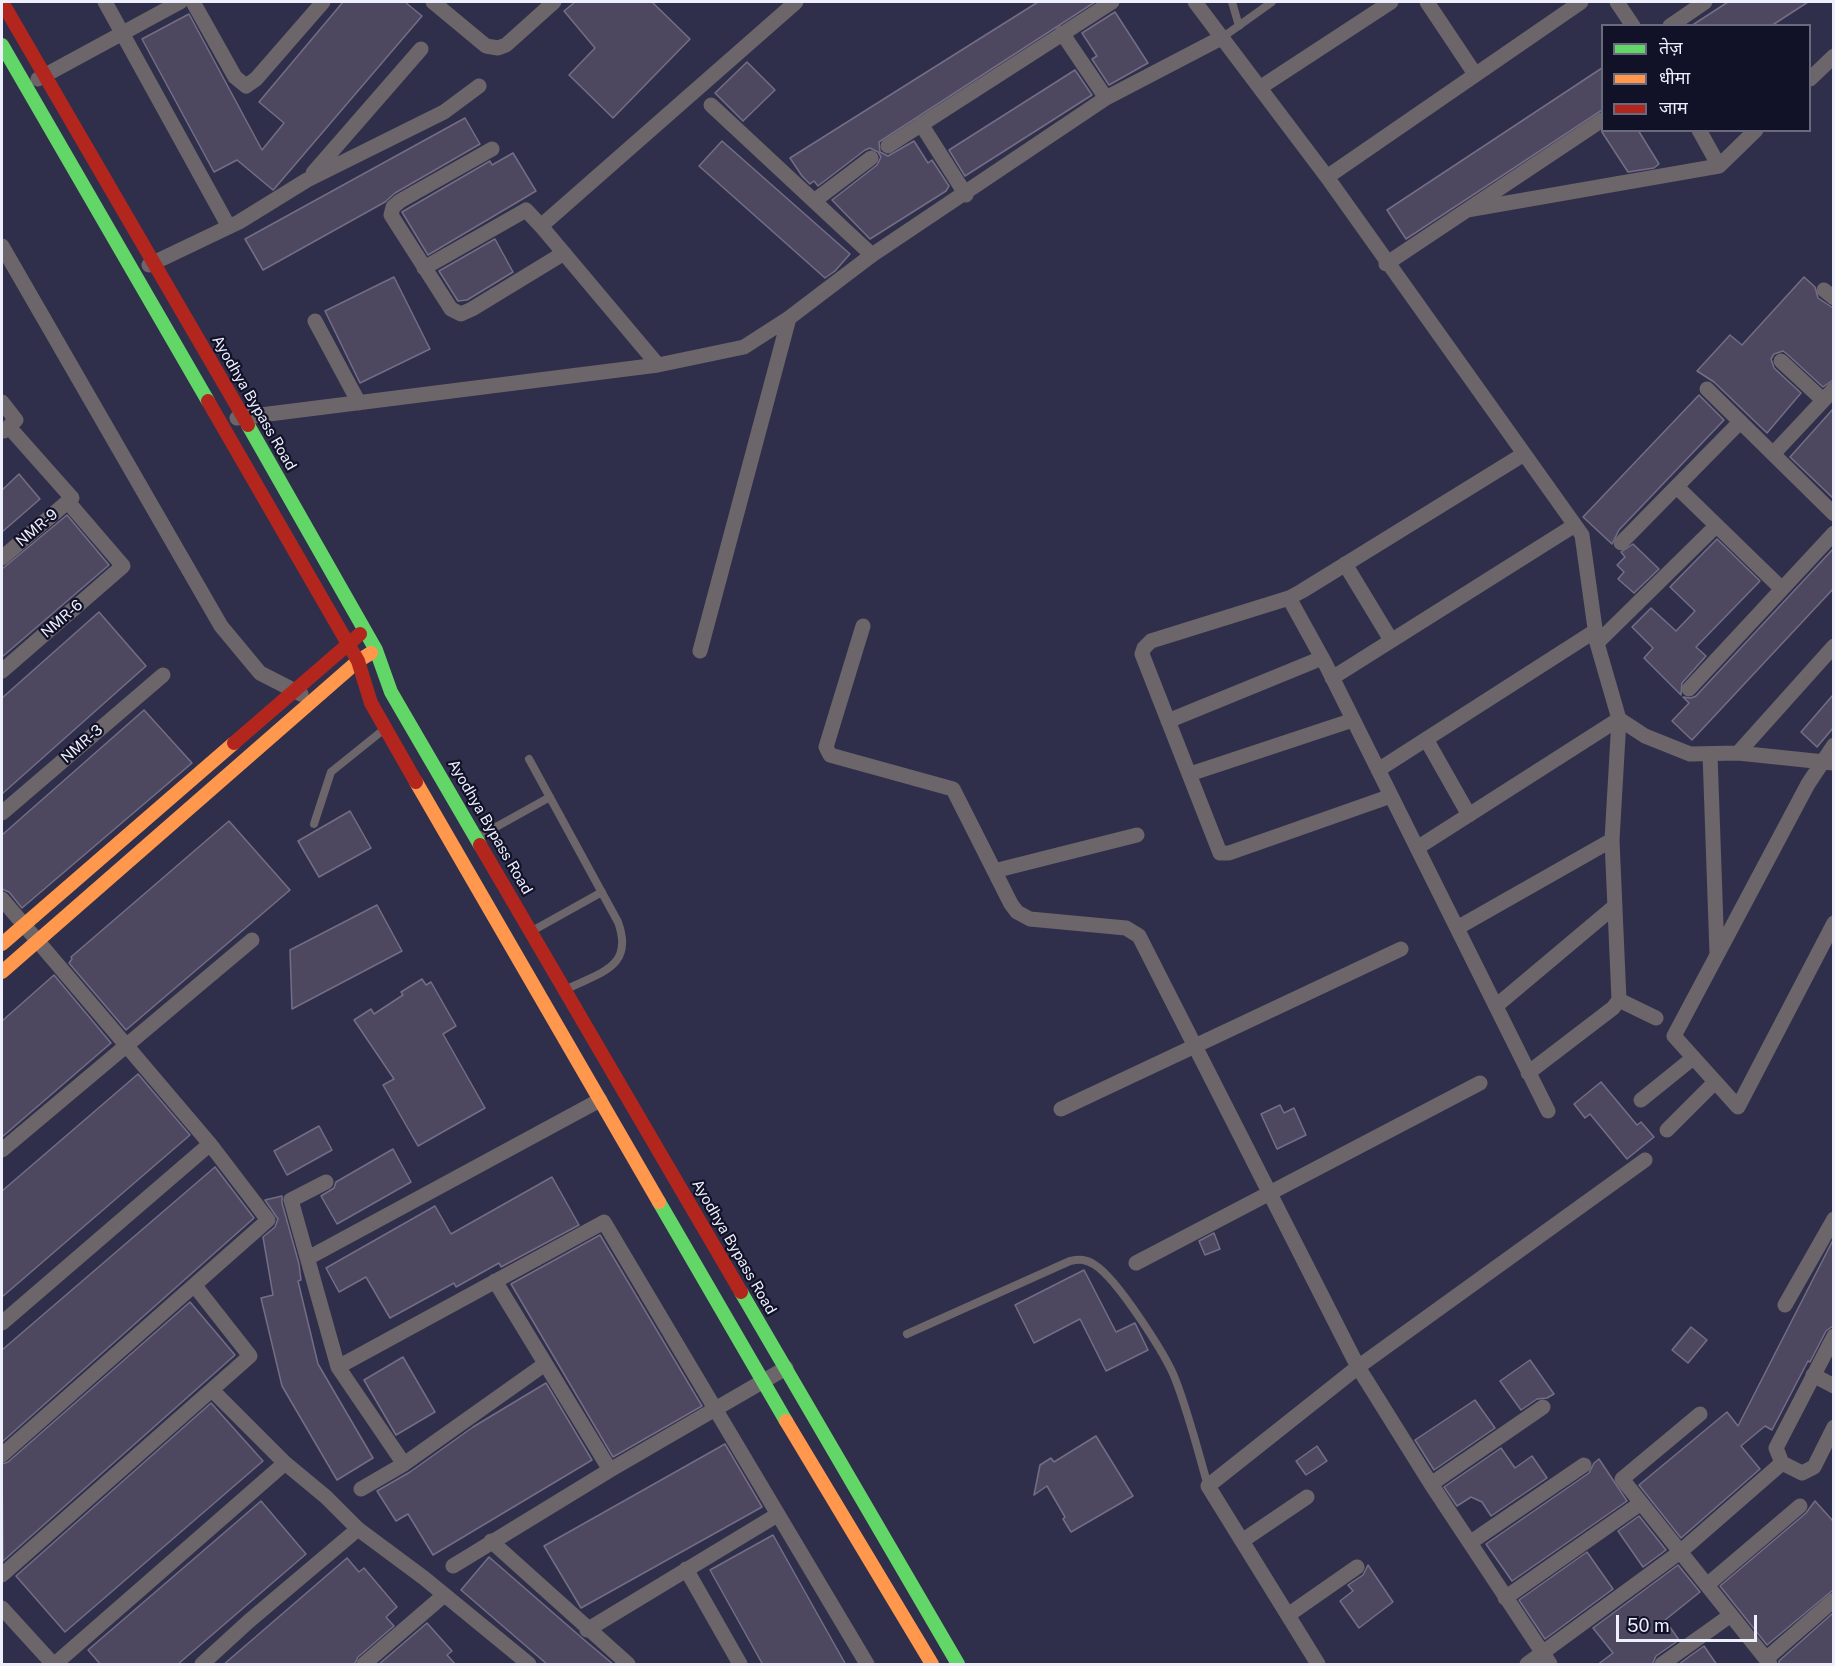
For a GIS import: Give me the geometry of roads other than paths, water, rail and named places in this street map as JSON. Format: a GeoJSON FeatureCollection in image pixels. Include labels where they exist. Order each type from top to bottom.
{"type":"FeatureCollection","features":[{"type":"Feature","properties":{"kind":"main road","name":"Ayodhya Bypass Road"},"geometry":{"type":"LineString","coordinates":[[2,2],[155,261],[376,650],[391,692],[958,1665]]}},
{"type":"Feature","properties":{"kind":"main road"},"geometry":{"type":"LineString","coordinates":[[2,45],[358,661],[371,704],[385,729],[762,1381],[932,1665]]}},
{"type":"Feature","properties":{"kind":"main road"},"geometry":{"type":"LineString","coordinates":[[2,944],[347,643],[365,631]]}},
{"type":"Feature","properties":{"kind":"main road"},"geometry":{"type":"LineString","coordinates":[[2,972],[358,661],[376,650]]}},
{"type":"Feature","properties":{"kind":"street"},"geometry":{"type":"LineString","coordinates":[[105,2],[229,227]]}},
{"type":"Feature","properties":{"kind":"street"},"geometry":{"type":"LineString","coordinates":[[24,84],[46,77],[180,2]]}},
{"type":"Feature","properties":{"kind":"street"},"geometry":{"type":"LineString","coordinates":[[193,2],[235,77],[246,86],[256,78],[323,2]]}},
{"type":"Feature","properties":{"kind":"street"},"geometry":{"type":"LineString","coordinates":[[433,2],[486,46],[498,48],[506,45],[554,2]]}},
{"type":"Feature","properties":{"kind":"street"},"geometry":{"type":"LineString","coordinates":[[541,226],[796,2]]}},
{"type":"Feature","properties":{"kind":"street"},"geometry":{"type":"LineString","coordinates":[[888,146],[1112,2]]}},
{"type":"Feature","properties":{"kind":"street"},"geometry":{"type":"LineString","coordinates":[[1195,2],[1327,177],[1386,264],[1582,535],[1596,637],[1619,720],[1612,840],[1618,1000],[1613,1008],[1528,1073]]}},
{"type":"Feature","properties":{"kind":"street"},"geometry":{"type":"LineString","coordinates":[[1261,87],[1390,2]]}},
{"type":"Feature","properties":{"kind":"street"},"geometry":{"type":"LineString","coordinates":[[1427,2],[1475,74]]}},
{"type":"Feature","properties":{"kind":"street"},"geometry":{"type":"LineString","coordinates":[[1327,177],[1581,2]]}},
{"type":"Feature","properties":{"kind":"street"},"geometry":{"type":"LineString","coordinates":[[1617,2],[1633,24]]}},
{"type":"Feature","properties":{"kind":"street"},"geometry":{"type":"LineString","coordinates":[[1673,24],[1705,2]]}},
{"type":"Feature","properties":{"kind":"street"},"geometry":{"type":"LineString","coordinates":[[1062,33],[1106,98]]}},
{"type":"Feature","properties":{"kind":"street"},"geometry":{"type":"LineString","coordinates":[[219,422],[243,416],[359,404],[657,365],[744,347],[789,318],[872,255],[966,195],[1106,98],[1222,37]]}},
{"type":"Feature","properties":{"kind":"street"},"geometry":{"type":"LineString","coordinates":[[307,180],[421,49]]}},
{"type":"Feature","properties":{"kind":"street"},"geometry":{"type":"LineString","coordinates":[[1811,77],[1833,56]]}},
{"type":"Feature","properties":{"kind":"street"},"geometry":{"type":"LineString","coordinates":[[133,275],[155,261],[229,227],[307,180],[444,112],[479,86]]}},
{"type":"Feature","properties":{"kind":"street"},"geometry":{"type":"LineString","coordinates":[[711,105],[872,255]]}},
{"type":"Feature","properties":{"kind":"street"},"geometry":{"type":"LineString","coordinates":[[1386,264],[1601,121]]}},
{"type":"Feature","properties":{"kind":"street"},"geometry":{"type":"LineString","coordinates":[[921,124],[966,195]]}},
{"type":"Feature","properties":{"kind":"street"},"geometry":{"type":"LineString","coordinates":[[1700,132],[1719,166]]}},
{"type":"Feature","properties":{"kind":"street"},"geometry":{"type":"LineString","coordinates":[[1467,210],[1719,166],[1754,132]]}},
{"type":"Feature","properties":{"kind":"street"},"geometry":{"type":"LineString","coordinates":[[492,149],[393,207],[391,215],[452,309],[461,314],[564,253]]}},
{"type":"Feature","properties":{"kind":"street"},"geometry":{"type":"LineString","coordinates":[[814,201],[871,158]]}},
{"type":"Feature","properties":{"kind":"street"},"geometry":{"type":"LineString","coordinates":[[424,268],[526,210],[657,365]]}},
{"type":"Feature","properties":{"kind":"street"},"geometry":{"type":"LineString","coordinates":[[2,246],[221,626],[260,673],[314,701]]}},
{"type":"Feature","properties":{"kind":"street"},"geometry":{"type":"LineString","coordinates":[[700,651],[789,318]]}},
{"type":"Feature","properties":{"kind":"street"},"geometry":{"type":"LineString","coordinates":[[315,321],[359,404]]}},
{"type":"Feature","properties":{"kind":"street"},"geometry":{"type":"LineString","coordinates":[[1773,454],[1828,394],[1781,361]]}},
{"type":"Feature","properties":{"kind":"street"},"geometry":{"type":"LineString","coordinates":[[1707,389],[1833,514]]}},
{"type":"Feature","properties":{"kind":"street"},"geometry":{"type":"LineString","coordinates":[[2,402],[9,427],[70,500]]}},
{"type":"Feature","properties":{"kind":"street"},"geometry":{"type":"LineString","coordinates":[[1621,543],[1740,422]]}},
{"type":"Feature","properties":{"kind":"street"},"geometry":{"type":"LineString","coordinates":[[1391,796],[1229,853],[1220,853],[1142,654],[1144,648],[1152,641],[1289,598],[1524,454]]}},
{"type":"Feature","properties":{"kind":"street"},"geometry":{"type":"LineString","coordinates":[[1677,487],[1782,589]]}},
{"type":"Feature","properties":{"kind":"street","name":"NMR-9"},"geometry":{"type":"LineString","coordinates":[[2,558],[70,500]]}},
{"type":"Feature","properties":{"kind":"street","name":"NMR-6"},"geometry":{"type":"LineString","coordinates":[[2,671],[123,566],[70,500]]}},
{"type":"Feature","properties":{"kind":"street"},"geometry":{"type":"LineString","coordinates":[[1332,678],[1575,525]]}},
{"type":"Feature","properties":{"kind":"street"},"geometry":{"type":"LineString","coordinates":[[1378,770],[1596,637],[1716,526]]}},
{"type":"Feature","properties":{"kind":"street"},"geometry":{"type":"LineString","coordinates":[[1689,689],[1833,532]]}},
{"type":"Feature","properties":{"kind":"street"},"geometry":{"type":"LineString","coordinates":[[1345,564],[1391,640]]}},
{"type":"Feature","properties":{"kind":"street"},"geometry":{"type":"LineString","coordinates":[[1289,598],[1322,658],[1548,1111]]}},
{"type":"Feature","properties":{"kind":"street"},"geometry":{"type":"LineString","coordinates":[[863,626],[826,747],[830,755],[953,789],[1011,904],[1023,916],[1126,928],[1139,936],[1358,1367],[1431,1484],[1471,1542],[1504,1598],[1546,1659]]}},
{"type":"Feature","properties":{"kind":"street"},"geometry":{"type":"LineString","coordinates":[[1738,753],[1833,646]]}},
{"type":"Feature","properties":{"kind":"street"},"geometry":{"type":"LineString","coordinates":[[1168,721],[1322,658]]}},
{"type":"Feature","properties":{"kind":"street","name":"NMR-3"},"geometry":{"type":"LineString","coordinates":[[2,813],[163,675]]}},
{"type":"Feature","properties":{"kind":"street"},"geometry":{"type":"LineString","coordinates":[[1190,774],[1353,720]]}},
{"type":"Feature","properties":{"kind":"street"},"geometry":{"type":"LineString","coordinates":[[1619,720],[1645,736],[1690,754],[1738,753],[1827,762]]}},
{"type":"Feature","properties":{"kind":"street"},"geometry":{"type":"LineString","coordinates":[[1417,848],[1619,720]]}},
{"type":"Feature","properties":{"kind":"street"},"geometry":{"type":"LineString","coordinates":[[1426,739],[1469,814]]}},
{"type":"Feature","properties":{"kind":"street"},"geometry":{"type":"LineString","coordinates":[[1833,745],[1827,762],[1674,1036],[1738,1107],[1833,923]]}},
{"type":"Feature","properties":{"kind":"street"},"geometry":{"type":"LineString","coordinates":[[1710,754],[1717,956]]}},
{"type":"Feature","properties":{"kind":"street"},"geometry":{"type":"LineString","coordinates":[[994,871],[1137,835]]}},
{"type":"Feature","properties":{"kind":"street"},"geometry":{"type":"LineString","coordinates":[[1457,928],[1612,840]]}},
{"type":"Feature","properties":{"kind":"street"},"geometry":{"type":"LineString","coordinates":[[2,899],[210,1144],[268,1220],[2,1455]]}},
{"type":"Feature","properties":{"kind":"street"},"geometry":{"type":"LineString","coordinates":[[1496,1006],[1615,906]]}},
{"type":"Feature","properties":{"kind":"street"},"geometry":{"type":"LineString","coordinates":[[2,1150],[124,1045],[252,940]]}},
{"type":"Feature","properties":{"kind":"street"},"geometry":{"type":"LineString","coordinates":[[1061,1109],[1401,949]]}},
{"type":"Feature","properties":{"kind":"street"},"geometry":{"type":"LineString","coordinates":[[1618,1000],[1656,1018]]}},
{"type":"Feature","properties":{"kind":"street"},"geometry":{"type":"LineString","coordinates":[[1641,1100],[1693,1058]]}},
{"type":"Feature","properties":{"kind":"street"},"geometry":{"type":"LineString","coordinates":[[1668,1130],[1715,1082]]}},
{"type":"Feature","properties":{"kind":"street"},"geometry":{"type":"LineString","coordinates":[[1136,1263],[1480,1083]]}},
{"type":"Feature","properties":{"kind":"street"},"geometry":{"type":"LineString","coordinates":[[308,1257],[600,1100]]}},
{"type":"Feature","properties":{"kind":"street"},"geometry":{"type":"LineString","coordinates":[[2,1323],[210,1144]]}},
{"type":"Feature","properties":{"kind":"street"},"geometry":{"type":"LineString","coordinates":[[1318,1665],[1208,1486],[1358,1367],[1645,1160]]}},
{"type":"Feature","properties":{"kind":"street"},"geometry":{"type":"LineString","coordinates":[[326,1182],[291,1200],[338,1367],[404,1464]]}},
{"type":"Feature","properties":{"kind":"street"},"geometry":{"type":"LineString","coordinates":[[1785,1305],[1833,1219]]}},
{"type":"Feature","properties":{"kind":"street"},"geometry":{"type":"LineString","coordinates":[[338,1367],[604,1222],[867,1665]]}},
{"type":"Feature","properties":{"kind":"street"},"geometry":{"type":"LineString","coordinates":[[495,1281],[610,1470]]}},
{"type":"Feature","properties":{"kind":"street"},"geometry":{"type":"LineString","coordinates":[[2,1575],[250,1356],[195,1286]]}},
{"type":"Feature","properties":{"kind":"street"},"geometry":{"type":"LineString","coordinates":[[1833,1336],[1776,1448],[1782,1462],[1802,1473],[1814,1467],[1833,1427]]}},
{"type":"Feature","properties":{"kind":"street"},"geometry":{"type":"LineString","coordinates":[[361,1489],[404,1464],[545,1364]]}},
{"type":"Feature","properties":{"kind":"street"},"geometry":{"type":"LineString","coordinates":[[453,1566],[610,1470],[786,1368]]}},
{"type":"Feature","properties":{"kind":"street"},"geometry":{"type":"LineString","coordinates":[[1813,1375],[1833,1386]]}},
{"type":"Feature","properties":{"kind":"street"},"geometry":{"type":"LineString","coordinates":[[212,1390],[285,1463],[326,1497],[358,1529],[444,1596],[522,1663]]}},
{"type":"Feature","properties":{"kind":"street"},"geometry":{"type":"LineString","coordinates":[[1431,1484],[1542,1407]]}},
{"type":"Feature","properties":{"kind":"street"},"geometry":{"type":"LineString","coordinates":[[1700,1414],[1622,1479],[1768,1662],[1833,1600]]}},
{"type":"Feature","properties":{"kind":"street"},"geometry":{"type":"LineString","coordinates":[[1527,1665],[1546,1659],[1680,1552],[1782,1462]]}},
{"type":"Feature","properties":{"kind":"street"},"geometry":{"type":"LineString","coordinates":[[2,1608],[54,1665],[285,1463]]}},
{"type":"Feature","properties":{"kind":"street"},"geometry":{"type":"LineString","coordinates":[[1471,1542],[1584,1465]]}},
{"type":"Feature","properties":{"kind":"street"},"geometry":{"type":"LineString","coordinates":[[1242,1541],[1307,1497]]}},
{"type":"Feature","properties":{"kind":"street"},"geometry":{"type":"LineString","coordinates":[[1504,1598],[1641,1503]]}},
{"type":"Feature","properties":{"kind":"street"},"geometry":{"type":"LineString","coordinates":[[1707,1585],[1800,1506]]}},
{"type":"Feature","properties":{"kind":"street"},"geometry":{"type":"LineString","coordinates":[[587,1630],[777,1515]]}},
{"type":"Feature","properties":{"kind":"street"},"geometry":{"type":"LineString","coordinates":[[202,1665],[249,1621],[358,1529]]}},
{"type":"Feature","properties":{"kind":"street"},"geometry":{"type":"LineString","coordinates":[[491,1541],[628,1665]]}},
{"type":"Feature","properties":{"kind":"street"},"geometry":{"type":"LineString","coordinates":[[1288,1615],[1357,1567]]}},
{"type":"Feature","properties":{"kind":"street"},"geometry":{"type":"LineString","coordinates":[[686,1569],[740,1665]]}},
{"type":"Feature","properties":{"kind":"street"},"geometry":{"type":"LineString","coordinates":[[364,1665],[444,1596]]}},
{"type":"Feature","properties":{"kind":"street"},"geometry":{"type":"LineString","coordinates":[[1662,1665],[1731,1615]]}},
{"type":"Feature","properties":{"kind":"lane"},"geometry":{"type":"LineString","coordinates":[[1234,2],[1239,26]]}},
{"type":"Feature","properties":{"kind":"lane"},"geometry":{"type":"LineString","coordinates":[[1222,37],[1272,2]]}},
{"type":"Feature","properties":{"kind":"lane"},"geometry":{"type":"LineString","coordinates":[[314,824],[331,772],[385,729]]}},
{"type":"Feature","properties":{"kind":"lane"},"geometry":{"type":"LineString","coordinates":[[529,759],[602,891],[624,937],[623,952],[612,967],[565,989]]}},
{"type":"Feature","properties":{"kind":"lane"},"geometry":{"type":"LineString","coordinates":[[456,850],[550,796]]}},
{"type":"Feature","properties":{"kind":"lane"},"geometry":{"type":"LineString","coordinates":[[531,931],[602,891]]}},
{"type":"Feature","properties":{"kind":"lane"},"geometry":{"type":"LineString","coordinates":[[907,1334],[1070,1261],[1084,1259],[1097,1266],[1116,1286],[1160,1350],[1176,1379],[1208,1486]]}}]}
